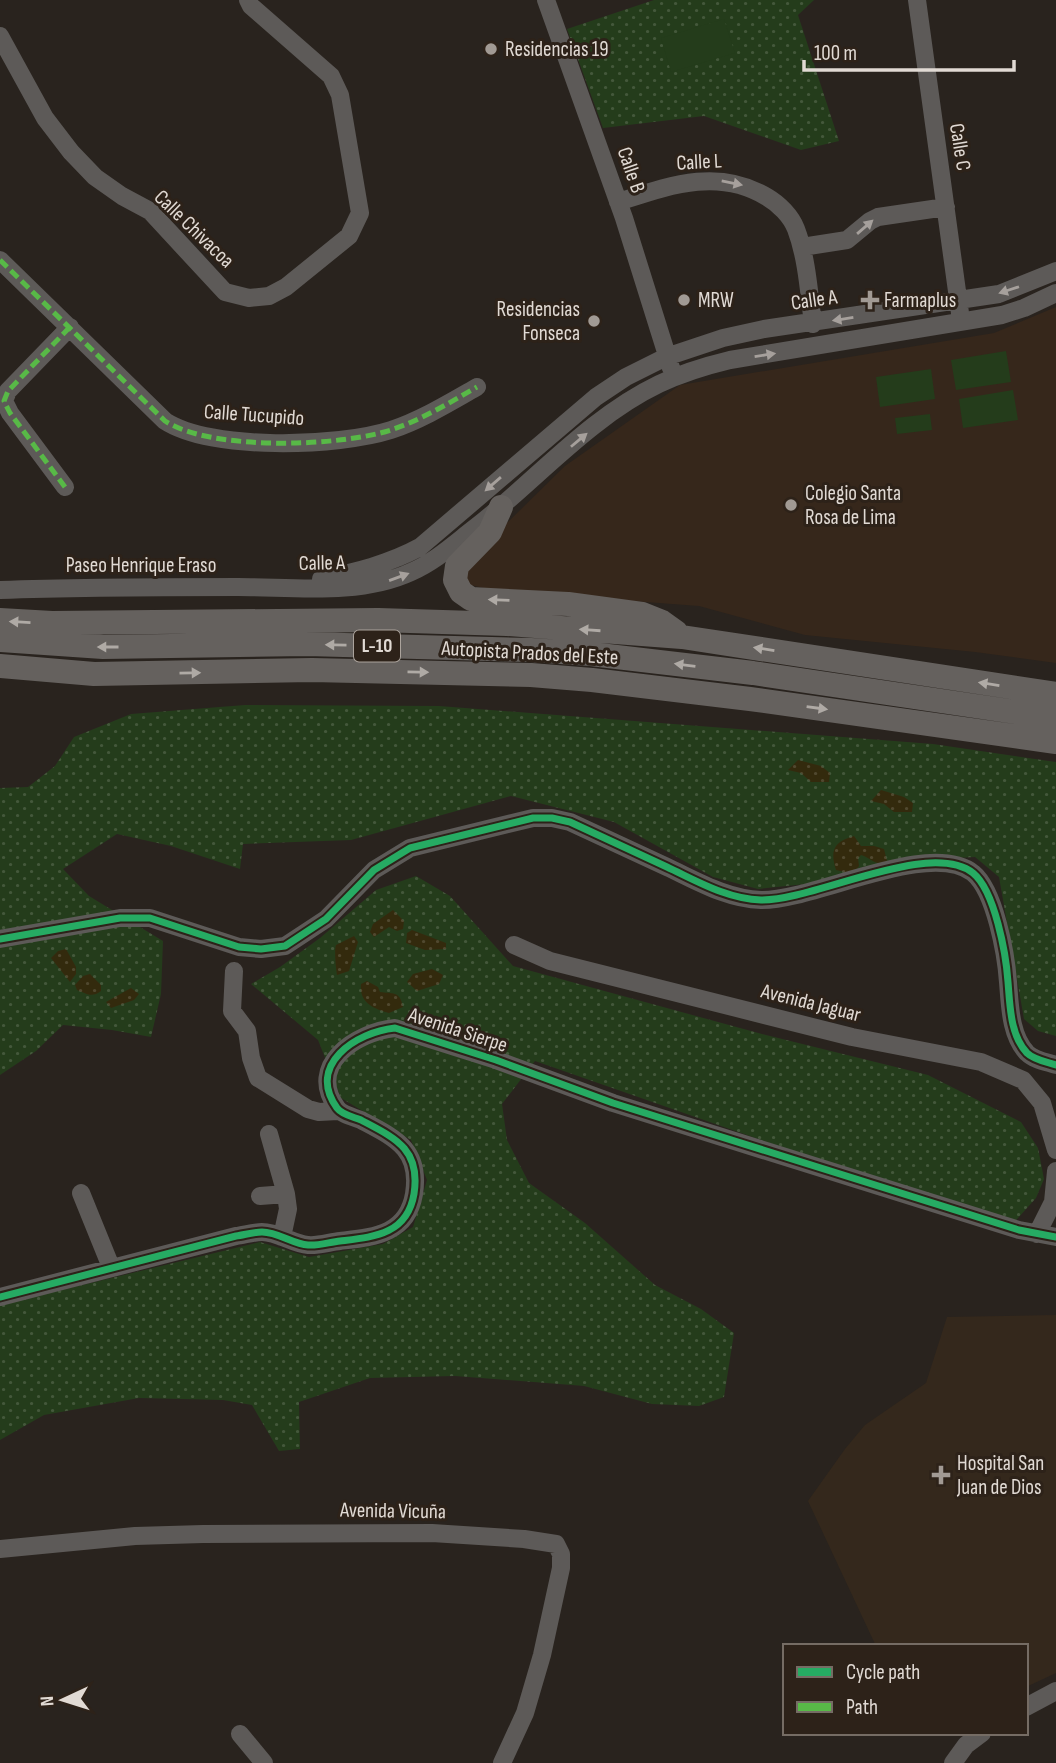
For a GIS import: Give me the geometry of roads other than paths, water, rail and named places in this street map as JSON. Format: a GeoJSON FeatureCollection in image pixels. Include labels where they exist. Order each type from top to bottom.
{"type":"FeatureCollection","features":[{"type":"Feature","properties":{"kind":"highway"},"geometry":{"type":"LineString","coordinates":[[501,508],[490,532],[457,566],[455,580],[465,596],[471,599],[568,604],[642,614],[662,622],[682,637]]}},
{"type":"Feature","properties":{"kind":"highway"},"geometry":{"type":"LineString","coordinates":[[0,620],[92,623],[378,620],[507,624],[682,637],[1056,694]]}},
{"type":"Feature","properties":{"kind":"highway","name":"Autopista Prados del Este"},"geometry":{"type":"LineString","coordinates":[[0,640],[103,647],[307,644],[591,654],[753,673],[1056,718]]}},
{"type":"Feature","properties":{"kind":"highway","name":"Autopista Prados del Este"},"geometry":{"type":"LineString","coordinates":[[0,666],[94,674],[312,670],[531,675],[750,699],[1056,742]]}},
{"type":"Feature","properties":{"kind":"street","name":"Calle Chivacoa"},"geometry":{"type":"LineString","coordinates":[[0,36],[45,118],[71,152],[95,177],[150,211],[225,292],[250,298],[269,296],[286,286],[349,236],[360,213],[340,95],[331,76],[251,6],[248,0]]}},
{"type":"Feature","properties":{"kind":"street","name":"Calle B"},"geometry":{"type":"LineString","coordinates":[[546,0],[618,202],[666,357],[675,377]]}},
{"type":"Feature","properties":{"kind":"street","name":"Calle C"},"geometry":{"type":"LineString","coordinates":[[917,0],[961,323]]}},
{"type":"Feature","properties":{"kind":"street","name":"Calle L"},"geometry":{"type":"LineString","coordinates":[[618,202],[683,183],[711,180],[754,189],[781,208],[795,226],[802,247],[813,324]]}},
{"type":"Feature","properties":{"kind":"street"},"geometry":{"type":"LineString","coordinates":[[802,247],[847,240],[877,217],[946,207]]}},
{"type":"Feature","properties":{"kind":"street","name":"Calle Tucupido"},"geometry":{"type":"LineString","coordinates":[[0,260],[165,421],[206,438],[309,442],[363,438],[419,419],[477,387]]}},
{"type":"Feature","properties":{"kind":"street","name":"Calle A"},"geometry":{"type":"LineString","coordinates":[[283,587],[360,571],[402,557],[420,547],[596,397],[626,377],[666,357],[723,338],[764,329],[813,324],[999,294],[1056,271]]}},
{"type":"Feature","properties":{"kind":"street","name":"Calle A"},"geometry":{"type":"LineString","coordinates":[[283,587],[340,587],[394,580],[427,564],[501,508],[602,421],[658,384],[698,368],[730,360],[961,323],[1024,308],[1056,293]]}},
{"type":"Feature","properties":{"kind":"street"},"geometry":{"type":"LineString","coordinates":[[65,487],[4,401],[8,391],[70,327]]}},
{"type":"Feature","properties":{"kind":"street","name":"Paseo Henrique Eraso"},"geometry":{"type":"LineString","coordinates":[[0,590],[78,587],[283,587]]}},
{"type":"Feature","properties":{"kind":"street"},"geometry":{"type":"LineString","coordinates":[[0,939],[120,918],[150,918],[239,947],[285,946],[326,919],[374,870],[410,848],[533,818],[570,822],[727,894],[762,900],[918,864],[953,864],[972,873],[989,892],[1008,978],[1011,1016],[1021,1043],[1028,1054],[1056,1065]]}},
{"type":"Feature","properties":{"kind":"street","name":"Avenida Jaguar"},"geometry":{"type":"LineString","coordinates":[[514,945],[550,961],[838,1034],[981,1062],[1023,1080],[1042,1103],[1056,1150]]}},
{"type":"Feature","properties":{"kind":"street"},"geometry":{"type":"LineString","coordinates":[[0,1297],[236,1236],[264,1232],[308,1245],[366,1238],[396,1228],[414,1195],[410,1156],[402,1143],[338,1111],[319,1112],[308,1109],[258,1077],[251,1058],[247,1031],[232,1011],[234,971]]}},
{"type":"Feature","properties":{"kind":"street","name":"Avenida Sierpe"},"geometry":{"type":"LineString","coordinates":[[338,1111],[328,1090],[335,1056],[364,1035],[395,1028],[496,1060],[613,1103],[1037,1234],[1056,1237]]}},
{"type":"Feature","properties":{"kind":"street"},"geometry":{"type":"LineString","coordinates":[[269,1134],[288,1209],[282,1237]]}},
{"type":"Feature","properties":{"kind":"street"},"geometry":{"type":"LineString","coordinates":[[1037,1234],[1053,1202],[1056,1171]]}},
{"type":"Feature","properties":{"kind":"street"},"geometry":{"type":"LineString","coordinates":[[81,1193],[111,1267]]}},
{"type":"Feature","properties":{"kind":"street"},"geometry":{"type":"LineString","coordinates":[[260,1196],[286,1194]]}},
{"type":"Feature","properties":{"kind":"street","name":"Avenida Vicuña"},"geometry":{"type":"LineString","coordinates":[[0,1549],[135,1536],[216,1534],[432,1533],[556,1544],[561,1554],[561,1569],[542,1655],[525,1713],[502,1763]]}},
{"type":"Feature","properties":{"kind":"street"},"geometry":{"type":"LineString","coordinates":[[1028,1706],[1056,1691]]}},
{"type":"Feature","properties":{"kind":"street"},"geometry":{"type":"LineString","coordinates":[[240,1734],[264,1763]]}},
{"type":"Feature","properties":{"kind":"street"},"geometry":{"type":"LineString","coordinates":[[953,1763],[966,1745],[979,1735]]}},
{"type":"Feature","properties":{"kind":"place","name":"Residencias 19"},"geometry":{"type":"Point","coordinates":[491,49]}},
{"type":"Feature","properties":{"kind":"place","name":"MRW"},"geometry":{"type":"Point","coordinates":[684,300]}},
{"type":"Feature","properties":{"kind":"place","name":"Farmaplus"},"geometry":{"type":"Point","coordinates":[870,300]}},
{"type":"Feature","properties":{"kind":"place","name":"Residencias Fonseca"},"geometry":{"type":"Point","coordinates":[594,321]}},
{"type":"Feature","properties":{"kind":"place","name":"Colegio Santa Rosa de Lima"},"geometry":{"type":"Point","coordinates":[791,505]}},
{"type":"Feature","properties":{"kind":"place","name":"Hospital San Juan de Dios"},"geometry":{"type":"Point","coordinates":[941,1475]}}]}
